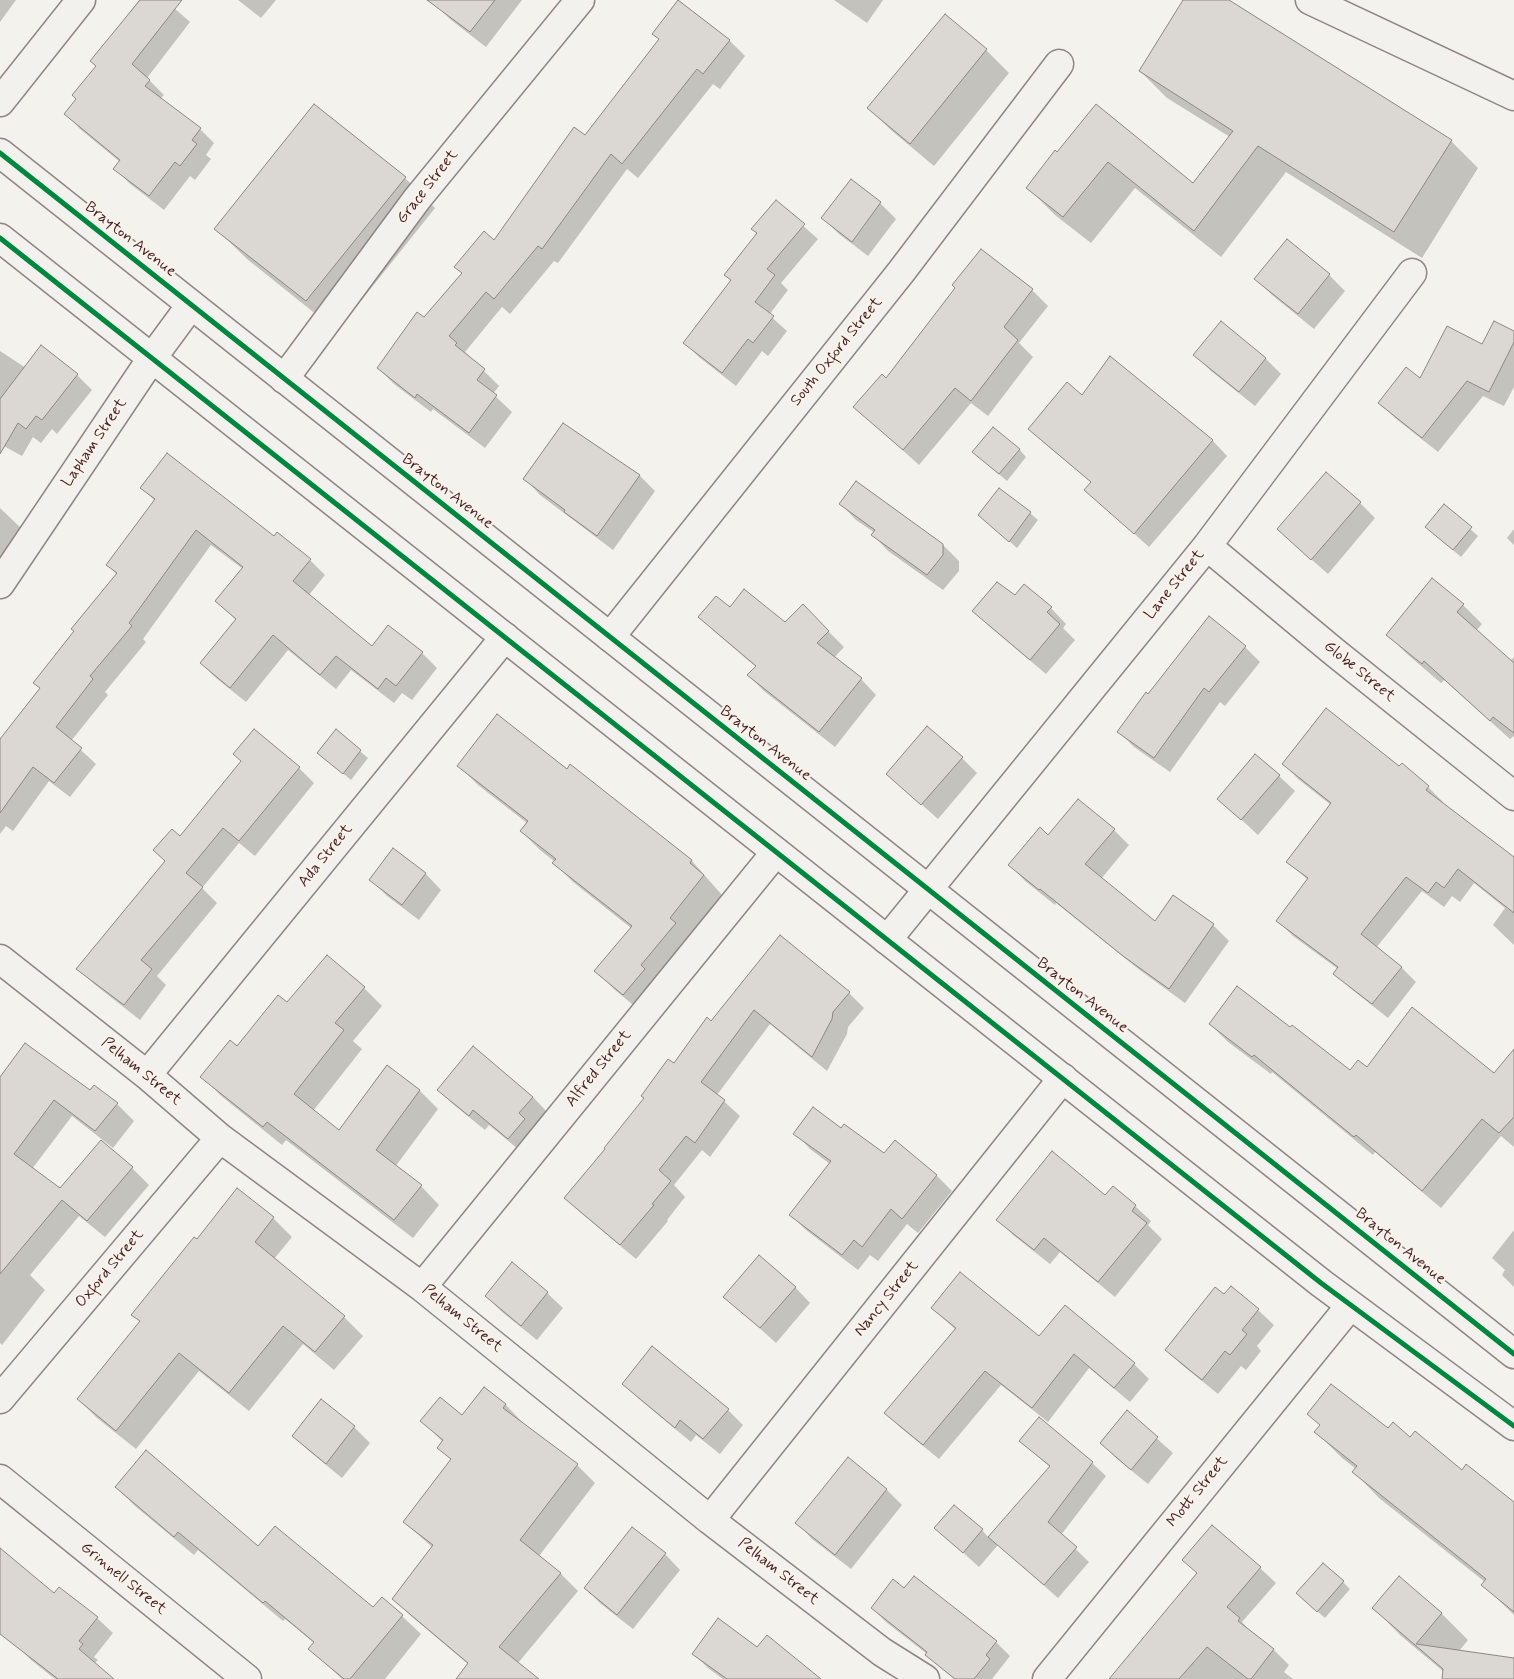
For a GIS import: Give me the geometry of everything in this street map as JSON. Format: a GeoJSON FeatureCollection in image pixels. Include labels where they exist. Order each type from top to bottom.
{"type":"FeatureCollection","features":[{"type":"Feature","properties":{"kind":"street"},"geometry":{"type":"LineString","coordinates":[[0,102],[82,0]]}},
{"type":"Feature","properties":{"kind":"street","name":"Grace Street"},"geometry":{"type":"LineString","coordinates":[[284,379],[417,199],[580,0]]}},
{"type":"Feature","properties":{"kind":"street"},"geometry":{"type":"LineString","coordinates":[[1310,0],[1514,96]]}},
{"type":"Feature","properties":{"kind":"street","name":"South Oxford Street"},"geometry":{"type":"LineString","coordinates":[[610,637],[901,272],[1059,64]]}},
{"type":"Feature","properties":{"kind":"street","name":"Brayton Avenue"},"geometry":{"type":"LineString","coordinates":[[0,154],[1514,1354]]}},
{"type":"Feature","properties":{"kind":"street"},"geometry":{"type":"LineString","coordinates":[[0,238],[1350,1306],[1465,1388],[1514,1426]]}},
{"type":"Feature","properties":{"kind":"street","name":"Lane Street"},"geometry":{"type":"LineString","coordinates":[[887,940],[1207,546],[1412,273]]}},
{"type":"Feature","properties":{"kind":"street","name":"Lapham Street"},"geometry":{"type":"LineString","coordinates":[[0,584],[152,358],[191,305]]}},
{"type":"Feature","properties":{"kind":"street","name":"Globe Street"},"geometry":{"type":"LineString","coordinates":[[1207,546],[1333,651],[1514,796]]}},
{"type":"Feature","properties":{"kind":"street","name":"Ada Street"},"geometry":{"type":"LineString","coordinates":[[146,1075],[505,637]]}},
{"type":"Feature","properties":{"kind":"street","name":"Alfred Street"},"geometry":{"type":"LineString","coordinates":[[422,1286],[776,852]]}},
{"type":"Feature","properties":{"kind":"street","name":"Pelham Street"},"geometry":{"type":"LineString","coordinates":[[0,959],[146,1075],[220,1138],[422,1286],[710,1520],[882,1652],[925,1679]]}},
{"type":"Feature","properties":{"kind":"street","name":"Nancy Street"},"geometry":{"type":"LineString","coordinates":[[710,1520],[1063,1078]]}},
{"type":"Feature","properties":{"kind":"street","name":"Oxford Street"},"geometry":{"type":"LineString","coordinates":[[0,1399],[220,1138]]}},
{"type":"Feature","properties":{"kind":"street","name":"Mott Street"},"geometry":{"type":"LineString","coordinates":[[1047,1679],[1350,1306]]}},
{"type":"Feature","properties":{"kind":"street","name":"Grinnell Street"},"geometry":{"type":"LineString","coordinates":[[0,1479],[246,1679]]}},
{"type":"Feature","properties":{"kind":"building"},"geometry":{"type":"Polygon","coordinates":[[[140,0],[182,0],[132,64],[150,80],[145,86],[201,128],[192,140],[197,144],[180,166],[175,162],[149,196],[113,169],[120,160],[64,114],[76,99],[72,95],[96,66],[90,61],[140,0]]]}},
{"type":"Feature","properties":{"kind":"building"},"geometry":{"type":"Polygon","coordinates":[[[427,0],[495,0],[470,32],[427,0]]]}},
{"type":"Feature","properties":{"kind":"building"},"geometry":{"type":"Polygon","coordinates":[[[678,0],[730,40],[703,74],[697,69],[622,164],[611,154],[542,249],[538,246],[494,299],[486,292],[449,336],[457,343],[455,345],[485,369],[477,380],[497,395],[469,433],[417,394],[415,398],[377,368],[417,312],[424,317],[462,273],[454,267],[484,231],[494,240],[574,127],[585,135],[659,39],[652,34],[678,0]]]}},
{"type":"Feature","properties":{"kind":"building"},"geometry":{"type":"Polygon","coordinates":[[[1183,0],[1229,0],[1452,140],[1394,232],[1258,146],[1194,231],[1108,162],[1063,217],[1026,188],[1055,150],[1057,152],[1096,104],[1193,183],[1233,131],[1139,71],[1183,0]]]}},
{"type":"Feature","properties":{"kind":"building"},"geometry":{"type":"Polygon","coordinates":[[[945,14],[987,49],[910,144],[867,108],[945,14]]]}},
{"type":"Feature","properties":{"kind":"building"},"geometry":{"type":"Polygon","coordinates":[[[314,104],[406,177],[306,301],[214,229],[314,104]]]}},
{"type":"Feature","properties":{"kind":"building"},"geometry":{"type":"Polygon","coordinates":[[[851,179],[881,202],[852,242],[821,218],[851,179]]]}},
{"type":"Feature","properties":{"kind":"building"},"geometry":{"type":"Polygon","coordinates":[[[776,200],[805,224],[767,269],[775,275],[755,302],[774,316],[753,343],[748,339],[722,373],[683,343],[731,280],[724,275],[757,233],[751,229],[776,200]]]}},
{"type":"Feature","properties":{"kind":"building"},"geometry":{"type":"Polygon","coordinates":[[[1287,239],[1330,274],[1298,314],[1254,279],[1287,239]]]}},
{"type":"Feature","properties":{"kind":"building"},"geometry":{"type":"Polygon","coordinates":[[[981,249],[1033,289],[1004,327],[1018,340],[971,401],[955,388],[903,450],[853,407],[882,374],[886,378],[955,288],[952,285],[981,249]]]}},
{"type":"Feature","properties":{"kind":"building"},"geometry":{"type":"Polygon","coordinates":[[[1221,321],[1266,358],[1239,392],[1193,355],[1221,321]]]}},
{"type":"Feature","properties":{"kind":"building"},"geometry":{"type":"Polygon","coordinates":[[[1494,321],[1514,331],[1514,342],[1489,392],[1467,381],[1422,438],[1378,403],[1406,367],[1420,378],[1447,326],[1482,344],[1494,321]]]}},
{"type":"Feature","properties":{"kind":"building"},"geometry":{"type":"Polygon","coordinates":[[[41,345],[78,374],[42,420],[36,416],[26,429],[18,423],[0,454],[0,399],[41,345]]]}},
{"type":"Feature","properties":{"kind":"building"},"geometry":{"type":"Polygon","coordinates":[[[1110,356],[1213,440],[1134,534],[1084,490],[1091,482],[1028,429],[1067,382],[1082,395],[1110,356]]]}},
{"type":"Feature","properties":{"kind":"building"},"geometry":{"type":"Polygon","coordinates":[[[563,423],[640,475],[597,536],[523,479],[563,423]]]}},
{"type":"Feature","properties":{"kind":"building"},"geometry":{"type":"Polygon","coordinates":[[[993,427],[1020,449],[999,474],[972,452],[993,427]]]}},
{"type":"Feature","properties":{"kind":"building"},"geometry":{"type":"Polygon","coordinates":[[[167,453],[274,536],[277,532],[311,559],[293,581],[372,646],[388,625],[423,652],[396,686],[386,678],[378,689],[336,656],[320,675],[273,635],[230,688],[200,663],[236,619],[215,601],[243,567],[196,530],[129,623],[132,626],[90,676],[93,679],[56,727],[82,748],[54,783],[33,767],[0,813],[0,739],[40,688],[33,683],[74,631],[71,629],[117,573],[106,565],[155,499],[140,488],[167,453]]]}},
{"type":"Feature","properties":{"kind":"building"},"geometry":{"type":"Polygon","coordinates":[[[1326,472],[1361,502],[1311,560],[1277,529],[1326,472]]]}},
{"type":"Feature","properties":{"kind":"building"},"geometry":{"type":"Polygon","coordinates":[[[856,481],[943,544],[943,555],[927,575],[871,535],[875,530],[839,504],[856,481]]]}},
{"type":"Feature","properties":{"kind":"building"},"geometry":{"type":"Polygon","coordinates":[[[999,488],[1031,512],[1009,542],[978,515],[999,488]]]}},
{"type":"Feature","properties":{"kind":"building"},"geometry":{"type":"Polygon","coordinates":[[[1444,504],[1472,527],[1453,550],[1425,527],[1444,504]]]}},
{"type":"Feature","properties":{"kind":"building"},"geometry":{"type":"Polygon","coordinates":[[[1432,578],[1464,604],[1457,612],[1514,663],[1514,733],[1493,717],[1490,721],[1424,661],[1422,664],[1386,635],[1432,578]]]}},
{"type":"Feature","properties":{"kind":"building"},"geometry":{"type":"Polygon","coordinates":[[[997,582],[1015,595],[1024,584],[1052,607],[1047,612],[1060,624],[1030,660],[972,611],[997,582]]]}},
{"type":"Feature","properties":{"kind":"building"},"geometry":{"type":"Polygon","coordinates":[[[744,589],[785,622],[803,604],[829,631],[817,643],[862,678],[819,732],[747,675],[756,666],[698,617],[716,596],[730,607],[744,589]]]}},
{"type":"Feature","properties":{"kind":"building"},"geometry":{"type":"Polygon","coordinates":[[[1209,616],[1246,646],[1209,692],[1204,688],[1154,758],[1117,732],[1146,692],[1148,694],[1209,616]]]}},
{"type":"Feature","properties":{"kind":"building"},"geometry":{"type":"Polygon","coordinates":[[[1326,708],[1399,766],[1402,763],[1429,786],[1426,790],[1514,857],[1514,913],[1458,869],[1444,888],[1436,882],[1428,893],[1406,877],[1361,934],[1402,967],[1372,1004],[1333,974],[1338,967],[1276,921],[1308,878],[1286,862],[1331,803],[1282,764],[1326,708]]]}},
{"type":"Feature","properties":{"kind":"building"},"geometry":{"type":"Polygon","coordinates":[[[497,714],[567,769],[570,764],[692,860],[690,863],[704,875],[670,918],[676,923],[641,965],[645,969],[623,995],[594,971],[632,926],[552,863],[556,859],[520,831],[528,821],[457,766],[497,714]]]}},
{"type":"Feature","properties":{"kind":"building"},"geometry":{"type":"Polygon","coordinates":[[[927,726],[963,757],[921,805],[886,774],[927,726]]]}},
{"type":"Feature","properties":{"kind":"building"},"geometry":{"type":"Polygon","coordinates":[[[254,729],[300,767],[239,841],[223,828],[186,873],[203,887],[141,960],[152,969],[124,1005],[76,969],[165,861],[153,850],[172,829],[180,836],[241,761],[233,754],[254,729]]]}},
{"type":"Feature","properties":{"kind":"building"},"geometry":{"type":"Polygon","coordinates":[[[336,729],[361,750],[343,774],[317,753],[336,729]]]}},
{"type":"Feature","properties":{"kind":"building"},"geometry":{"type":"Polygon","coordinates":[[[1255,754],[1280,775],[1241,820],[1217,799],[1255,754]]]}},
{"type":"Feature","properties":{"kind":"building"},"geometry":{"type":"Polygon","coordinates":[[[1078,799],[1115,829],[1085,864],[1155,921],[1173,895],[1214,924],[1169,989],[1123,956],[1008,865],[1040,827],[1048,835],[1078,799]]]}},
{"type":"Feature","properties":{"kind":"building"},"geometry":{"type":"Polygon","coordinates":[[[393,848],[426,873],[402,905],[369,880],[393,848]]]}},
{"type":"Feature","properties":{"kind":"building"},"geometry":{"type":"Polygon","coordinates":[[[780,935],[850,992],[833,1012],[832,1019],[812,1057],[754,1010],[701,1082],[725,1100],[695,1143],[686,1136],[659,1170],[671,1181],[652,1204],[654,1205],[620,1245],[564,1198],[644,1098],[641,1096],[668,1059],[674,1063],[707,1017],[711,1021],[780,935]]]}},
{"type":"Feature","properties":{"kind":"building"},"geometry":{"type":"Polygon","coordinates":[[[327,955],[365,987],[335,1023],[344,1030],[294,1094],[339,1130],[387,1065],[420,1090],[376,1150],[422,1185],[394,1220],[267,1122],[263,1127],[200,1077],[230,1040],[237,1046],[278,995],[287,1002],[327,955]]]}},
{"type":"Feature","properties":{"kind":"building"},"geometry":{"type":"Polygon","coordinates":[[[1237,986],[1290,1027],[1292,1025],[1350,1070],[1358,1060],[1367,1067],[1412,1007],[1494,1073],[1514,1049],[1514,1117],[1499,1133],[1482,1119],[1422,1191],[1356,1135],[1354,1137],[1254,1055],[1252,1057],[1209,1024],[1237,986]]]}},
{"type":"Feature","properties":{"kind":"building"},"geometry":{"type":"Polygon","coordinates":[[[25,1043],[90,1090],[94,1085],[118,1103],[95,1131],[54,1100],[14,1154],[60,1188],[101,1140],[133,1167],[87,1221],[62,1200],[0,1274],[0,1077],[25,1043]]]}},
{"type":"Feature","properties":{"kind":"building"},"geometry":{"type":"Polygon","coordinates":[[[473,1046],[533,1097],[519,1113],[525,1119],[508,1139],[473,1110],[469,1116],[437,1090],[473,1046]]]}},
{"type":"Feature","properties":{"kind":"building"},"geometry":{"type":"Polygon","coordinates":[[[813,1107],[841,1128],[844,1124],[884,1153],[895,1140],[937,1175],[902,1219],[891,1209],[862,1247],[854,1240],[842,1255],[789,1215],[831,1161],[793,1134],[813,1107]]]}},
{"type":"Feature","properties":{"kind":"building"},"geometry":{"type":"Polygon","coordinates":[[[1052,1151],[1105,1195],[1113,1186],[1136,1205],[1132,1211],[1147,1223],[1098,1282],[1044,1238],[1034,1250],[996,1220],[1052,1151]]]}},
{"type":"Feature","properties":{"kind":"building"},"geometry":{"type":"Polygon","coordinates":[[[237,1188],[274,1217],[255,1242],[345,1316],[315,1352],[283,1326],[229,1393],[179,1353],[116,1431],[77,1399],[140,1321],[131,1315],[194,1237],[197,1239],[237,1188]]]}},
{"type":"Feature","properties":{"kind":"building"},"geometry":{"type":"Polygon","coordinates":[[[759,1255],[796,1287],[760,1328],[723,1297],[759,1255]]]}},
{"type":"Feature","properties":{"kind":"building"},"geometry":{"type":"Polygon","coordinates":[[[512,1262],[548,1292],[521,1326],[485,1296],[512,1262]]]}},
{"type":"Feature","properties":{"kind":"building"},"geometry":{"type":"Polygon","coordinates":[[[960,1272],[1039,1336],[1065,1305],[1135,1363],[1114,1388],[1074,1354],[1032,1408],[985,1371],[923,1445],[884,1413],[956,1328],[931,1308],[960,1272]]]}},
{"type":"Feature","properties":{"kind":"building"},"geometry":{"type":"Polygon","coordinates":[[[1231,1286],[1259,1309],[1242,1330],[1247,1334],[1230,1355],[1225,1351],[1202,1380],[1165,1350],[1215,1287],[1224,1294],[1231,1286]]]}},
{"type":"Feature","properties":{"kind":"building"},"geometry":{"type":"Polygon","coordinates":[[[652,1346],[729,1409],[703,1439],[680,1420],[675,1428],[622,1384],[652,1346]]]}},
{"type":"Feature","properties":{"kind":"building"},"geometry":{"type":"Polygon","coordinates":[[[1331,1384],[1388,1428],[1393,1422],[1410,1437],[1415,1431],[1462,1470],[1466,1464],[1514,1502],[1514,1612],[1481,1585],[1486,1579],[1352,1472],[1357,1466],[1314,1432],[1320,1425],[1307,1414],[1331,1384]]]}},
{"type":"Feature","properties":{"kind":"building"},"geometry":{"type":"Polygon","coordinates":[[[484,1387],[506,1404],[503,1408],[578,1464],[520,1540],[561,1573],[499,1647],[539,1679],[456,1679],[468,1663],[392,1599],[433,1545],[403,1522],[451,1459],[437,1448],[443,1440],[420,1421],[440,1397],[462,1415],[484,1387]]]}},
{"type":"Feature","properties":{"kind":"building"},"geometry":{"type":"Polygon","coordinates":[[[321,1399],[355,1426],[326,1464],[292,1436],[321,1399]]]}},
{"type":"Feature","properties":{"kind":"building"},"geometry":{"type":"Polygon","coordinates":[[[1127,1410],[1158,1437],[1131,1470],[1100,1443],[1127,1410]]]}},
{"type":"Feature","properties":{"kind":"building"},"geometry":{"type":"Polygon","coordinates":[[[1039,1417],[1093,1462],[1048,1522],[1077,1547],[1044,1585],[988,1537],[1050,1466],[1019,1441],[1039,1417]]]}},
{"type":"Feature","properties":{"kind":"building"},"geometry":{"type":"Polygon","coordinates":[[[146,1450],[258,1546],[275,1526],[373,1607],[382,1597],[403,1615],[350,1679],[344,1679],[308,1649],[314,1642],[265,1601],[263,1603],[178,1532],[174,1537],[115,1487],[146,1450]]]}},
{"type":"Feature","properties":{"kind":"building"},"geometry":{"type":"Polygon","coordinates":[[[848,1457],[887,1489],[835,1555],[795,1523],[848,1457]]]}},
{"type":"Feature","properties":{"kind":"building"},"geometry":{"type":"Polygon","coordinates":[[[954,1505],[983,1529],[963,1553],[934,1528],[954,1505]]]}},
{"type":"Feature","properties":{"kind":"building"},"geometry":{"type":"Polygon","coordinates":[[[1212,1525],[1261,1567],[1227,1607],[1240,1618],[1238,1621],[1274,1649],[1251,1679],[1248,1679],[1207,1647],[1179,1679],[1109,1679],[1197,1573],[1182,1560],[1212,1525]]]}},
{"type":"Feature","properties":{"kind":"building"},"geometry":{"type":"Polygon","coordinates":[[[632,1527],[666,1553],[617,1615],[584,1588],[632,1527]]]}},
{"type":"Feature","properties":{"kind":"building"},"geometry":{"type":"Polygon","coordinates":[[[0,1548],[54,1593],[59,1587],[98,1617],[79,1641],[83,1644],[79,1649],[114,1679],[58,1679],[0,1634],[0,1548]]]}},
{"type":"Feature","properties":{"kind":"building"},"geometry":{"type":"Polygon","coordinates":[[[1323,1563],[1344,1581],[1317,1612],[1296,1593],[1323,1563]]]}},
{"type":"Feature","properties":{"kind":"building"},"geometry":{"type":"Polygon","coordinates":[[[914,1576],[997,1641],[986,1655],[990,1659],[974,1679],[955,1679],[925,1655],[927,1652],[871,1608],[893,1579],[904,1588],[914,1576]]]}},
{"type":"Feature","properties":{"kind":"building"},"geometry":{"type":"Polygon","coordinates":[[[1399,1576],[1442,1613],[1416,1644],[1514,1658],[1514,1679],[1442,1679],[1443,1669],[1372,1608],[1399,1576]]]}},
{"type":"Feature","properties":{"kind":"building"},"geometry":{"type":"Polygon","coordinates":[[[718,1618],[757,1647],[767,1635],[821,1679],[727,1679],[692,1654],[718,1618]]]}},
{"type":"Feature","properties":{"kind":"cycle path"},"geometry":{"type":"LineString","coordinates":[[0,153],[1514,1354]]}},
{"type":"Feature","properties":{"kind":"cycle path"},"geometry":{"type":"LineString","coordinates":[[0,238],[1321,1283],[1514,1426]]}}]}
